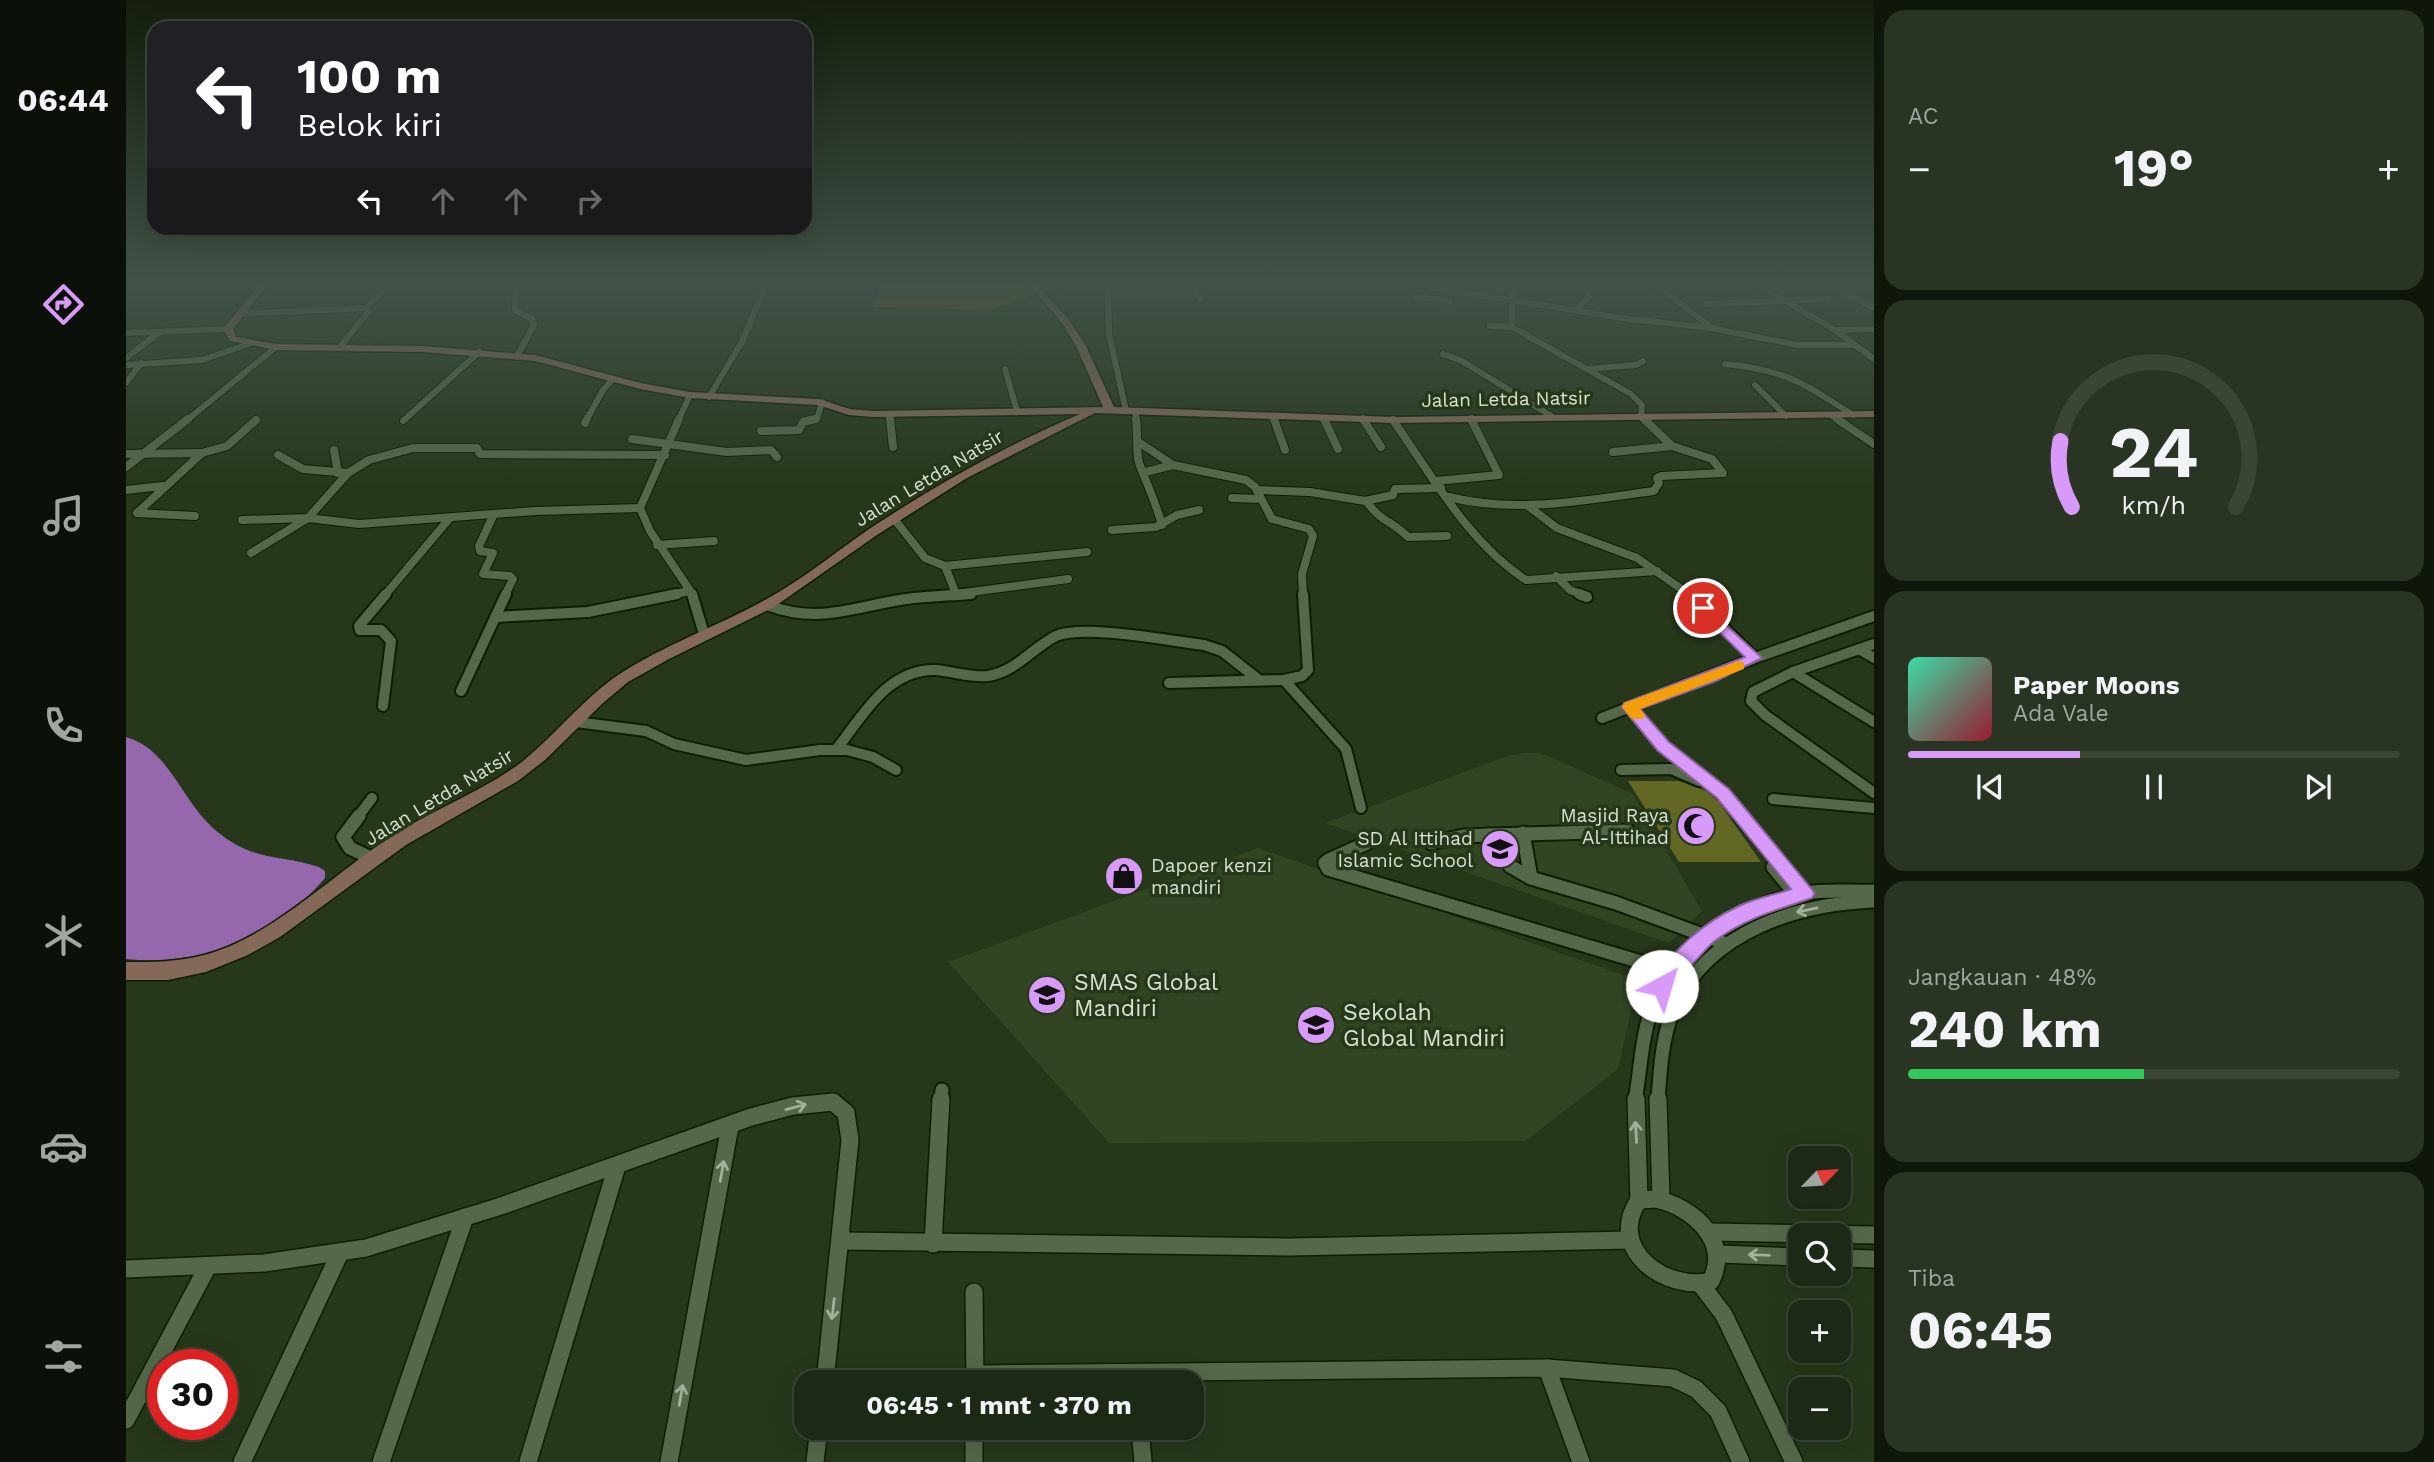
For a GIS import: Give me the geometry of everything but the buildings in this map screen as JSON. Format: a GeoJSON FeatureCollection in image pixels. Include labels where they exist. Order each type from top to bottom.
{"type":"FeatureCollection","features":[{"type":"Feature","properties":{"kind":"street"},"geometry":{"type":"LineString","coordinates":[[126,365],[213,359],[229,352]]}},
{"type":"Feature","properties":{"kind":"street"},"geometry":{"type":"LineString","coordinates":[[126,467],[149,452],[270,352]]}},
{"type":"Feature","properties":{"kind":"street"},"geometry":{"type":"LineString","coordinates":[[403,421],[479,352]]}},
{"type":"Feature","properties":{"kind":"street"},"geometry":{"type":"LineString","coordinates":[[481,352],[551,360],[613,379],[690,395],[822,402],[849,412],[889,415],[1104,410],[1074,352]]}},
{"type":"Feature","properties":{"kind":"street"},"geometry":{"type":"LineString","coordinates":[[517,356],[520,352]]}},
{"type":"Feature","properties":{"kind":"street"},"geometry":{"type":"LineString","coordinates":[[709,397],[736,352]]}},
{"type":"Feature","properties":{"kind":"street"},"geometry":{"type":"LineString","coordinates":[[1115,352],[1140,443],[1138,460],[1145,472],[1162,525]]}},
{"type":"Feature","properties":{"kind":"street"},"geometry":{"type":"LineString","coordinates":[[1556,352],[1639,401],[1641,417],[1672,446]]}},
{"type":"Feature","properties":{"kind":"street"},"geometry":{"type":"LineString","coordinates":[[1443,354],[1462,361],[1553,417]]}},
{"type":"Feature","properties":{"kind":"street"},"geometry":{"type":"LineString","coordinates":[[1586,369],[1636,365],[1643,361]]}},
{"type":"Feature","properties":{"kind":"street"},"geometry":{"type":"LineString","coordinates":[[126,383],[141,363]]}},
{"type":"Feature","properties":{"kind":"street"},"geometry":{"type":"LineString","coordinates":[[1725,364],[1765,368],[1787,374],[1853,415]]}},
{"type":"Feature","properties":{"kind":"street"},"geometry":{"type":"LineString","coordinates":[[1005,369],[1017,411]]}},
{"type":"Feature","properties":{"kind":"street"},"geometry":{"type":"LineString","coordinates":[[585,423],[603,390],[613,379]]}},
{"type":"Feature","properties":{"kind":"street"},"geometry":{"type":"LineString","coordinates":[[1755,385],[1786,416]]}},
{"type":"Feature","properties":{"kind":"street"},"geometry":{"type":"LineString","coordinates":[[690,395],[672,442],[640,508],[657,545],[690,591],[704,634]]}},
{"type":"Feature","properties":{"kind":"street"},"geometry":{"type":"LineString","coordinates":[[761,431],[799,430],[803,422],[817,419],[822,402]]}},
{"type":"Feature","properties":{"kind":"street","name":"Jalan Letda Natsir"},"geometry":{"type":"LineString","coordinates":[[126,971],[183,969],[244,949],[291,922],[413,832],[499,787],[542,755],[620,682],[704,634],[767,606],[895,520],[1034,438],[1104,410],[1393,420],[1874,414]]}},
{"type":"Feature","properties":{"kind":"street"},"geometry":{"type":"LineString","coordinates":[[889,415],[893,447]]}},
{"type":"Feature","properties":{"kind":"street"},"geometry":{"type":"LineString","coordinates":[[1831,415],[1874,444]]}},
{"type":"Feature","properties":{"kind":"street"},"geometry":{"type":"LineString","coordinates":[[1273,416],[1284,450]]}},
{"type":"Feature","properties":{"kind":"street"},"geometry":{"type":"LineString","coordinates":[[1323,418],[1338,449]]}},
{"type":"Feature","properties":{"kind":"street"},"geometry":{"type":"LineString","coordinates":[[1363,419],[1381,447]]}},
{"type":"Feature","properties":{"kind":"street"},"geometry":{"type":"LineString","coordinates":[[1257,490],[1317,493],[1367,502],[1393,495],[1395,489],[1499,475],[1471,419]]}},
{"type":"Feature","properties":{"kind":"street"},"geometry":{"type":"LineString","coordinates":[[126,454],[202,453],[227,446],[256,420]]}},
{"type":"Feature","properties":{"kind":"street"},"geometry":{"type":"LineString","coordinates":[[1393,420],[1480,538],[1514,574],[1526,580],[1657,571]]}},
{"type":"Feature","properties":{"kind":"street"},"geometry":{"type":"LineString","coordinates":[[632,439],[672,442],[727,452],[771,450],[777,457]]}},
{"type":"Feature","properties":{"kind":"street"},"geometry":{"type":"LineString","coordinates":[[1140,443],[1172,465],[1246,480],[1257,490],[1272,519],[1308,529],[1313,536],[1302,574],[1308,670],[1302,676],[1284,680],[1169,683]]}},
{"type":"Feature","properties":{"kind":"street"},"geometry":{"type":"LineString","coordinates":[[251,553],[308,518],[348,473],[364,462],[386,454],[434,447],[472,446],[480,453],[665,454]]}},
{"type":"Feature","properties":{"kind":"street"},"geometry":{"type":"LineString","coordinates":[[1449,497],[1481,505],[1528,506],[1654,491],[1659,483],[1657,478],[1661,476],[1723,473],[1712,459],[1672,446],[1649,446],[1613,452]]}},
{"type":"Feature","properties":{"kind":"street"},"geometry":{"type":"LineString","coordinates":[[334,450],[338,473]]}},
{"type":"Feature","properties":{"kind":"street"},"geometry":{"type":"LineString","coordinates":[[195,516],[137,513],[163,486],[202,453]]}},
{"type":"Feature","properties":{"kind":"street"},"geometry":{"type":"LineString","coordinates":[[278,455],[303,469],[348,473]]}},
{"type":"Feature","properties":{"kind":"street"},"geometry":{"type":"LineString","coordinates":[[1145,472],[1172,465]]}},
{"type":"Feature","properties":{"kind":"street"},"geometry":{"type":"LineString","coordinates":[[126,490],[163,486]]}},
{"type":"Feature","properties":{"kind":"street"},"geometry":{"type":"LineString","coordinates":[[1232,498],[1261,499]]}},
{"type":"Feature","properties":{"kind":"street"},"geometry":{"type":"LineString","coordinates":[[1367,502],[1378,518],[1395,524],[1408,537],[1447,536]]}},
{"type":"Feature","properties":{"kind":"street"},"geometry":{"type":"LineString","coordinates":[[1528,506],[1557,528],[1637,558],[1657,571],[1685,592],[1755,658]]}},
{"type":"Feature","properties":{"kind":"street"},"geometry":{"type":"LineString","coordinates":[[242,520],[308,518],[359,524],[494,514],[640,508]]}},
{"type":"Feature","properties":{"kind":"street"},"geometry":{"type":"LineString","coordinates":[[1112,530],[1162,525],[1177,515],[1199,510]]}},
{"type":"Feature","properties":{"kind":"street"},"geometry":{"type":"LineString","coordinates":[[461,691],[513,579],[510,576],[482,573],[493,553],[480,551],[479,546],[494,514]]}},
{"type":"Feature","properties":{"kind":"street"},"geometry":{"type":"LineString","coordinates":[[383,706],[391,641],[381,630],[360,630],[359,626],[449,519]]}},
{"type":"Feature","properties":{"kind":"street"},"geometry":{"type":"LineString","coordinates":[[895,520],[925,558],[945,566],[1087,552]]}},
{"type":"Feature","properties":{"kind":"street"},"geometry":{"type":"LineString","coordinates":[[657,545],[714,541]]}},
{"type":"Feature","properties":{"kind":"street"},"geometry":{"type":"LineString","coordinates":[[945,566],[956,594]]}},
{"type":"Feature","properties":{"kind":"street"},"geometry":{"type":"LineString","coordinates":[[1556,576],[1570,590],[1587,597]]}},
{"type":"Feature","properties":{"kind":"street"},"geometry":{"type":"LineString","coordinates":[[767,606],[813,618],[905,598],[1068,579]]}},
{"type":"Feature","properties":{"kind":"street"},"geometry":{"type":"LineString","coordinates":[[495,617],[588,612],[690,591]]}},
{"type":"Feature","properties":{"kind":"street"},"geometry":{"type":"LineString","coordinates":[[1602,719],[1755,658],[1874,616]]}},
{"type":"Feature","properties":{"kind":"street"},"geometry":{"type":"LineString","coordinates":[[836,750],[886,688],[895,681],[933,670],[988,676],[1015,667],[1057,636],[1081,631],[1205,645],[1222,651],[1259,680]]}},
{"type":"Feature","properties":{"kind":"street"},"geometry":{"type":"LineString","coordinates":[[1874,644],[1793,672],[1753,692],[1751,701],[1765,715],[1874,793]]}},
{"type":"Feature","properties":{"kind":"street"},"geometry":{"type":"LineString","coordinates":[[1859,649],[1874,658]]}},
{"type":"Feature","properties":{"kind":"street"},"geometry":{"type":"LineString","coordinates":[[1793,672],[1874,722]]}},
{"type":"Feature","properties":{"kind":"street"},"geometry":{"type":"LineString","coordinates":[[1284,680],[1346,749],[1361,808]]}},
{"type":"Feature","properties":{"kind":"street"},"geometry":{"type":"LineString","coordinates":[[1630,707],[1663,746],[1723,794],[1801,894]]}},
{"type":"Feature","properties":{"kind":"street"},"geometry":{"type":"LineString","coordinates":[[576,722],[646,731],[674,744],[746,760],[836,750],[862,754],[896,770]]}},
{"type":"Feature","properties":{"kind":"street"},"geometry":{"type":"LineString","coordinates":[[1621,770],[1657,765],[1693,777],[1721,803],[1801,894]]}},
{"type":"Feature","properties":{"kind":"street"},"geometry":{"type":"LineString","coordinates":[[372,797],[343,837],[350,848],[373,859]]}},
{"type":"Feature","properties":{"kind":"street"},"geometry":{"type":"LineString","coordinates":[[1773,799],[1874,808]]}},
{"type":"Feature","properties":{"kind":"street"},"geometry":{"type":"LineString","coordinates":[[1431,843],[1462,836],[1628,831]]}},
{"type":"Feature","properties":{"kind":"street"},"geometry":{"type":"LineString","coordinates":[[1523,833],[1531,877]]}},
{"type":"Feature","properties":{"kind":"street"},"geometry":{"type":"LineString","coordinates":[[1489,835],[1510,866],[1531,877],[1708,935],[1727,944]]}},
{"type":"Feature","properties":{"kind":"street"},"geometry":{"type":"LineString","coordinates":[[1371,841],[1329,860],[1325,863],[1328,869],[1671,971]]}},
{"type":"Feature","properties":{"kind":"street"},"geometry":{"type":"LineString","coordinates":[[1639,1200],[1661,1199],[1682,1208],[1708,1232],[1718,1254],[1717,1274],[1702,1286],[1679,1284],[1666,1278],[1642,1258],[1630,1240],[1629,1215],[1639,1200],[1634,1109],[1648,1016],[1671,971],[1708,935],[1745,911],[1801,894],[1874,891]]}},
{"type":"Feature","properties":{"kind":"street"},"geometry":{"type":"LineString","coordinates":[[1661,1199],[1658,1120],[1663,1050],[1674,1007],[1693,976],[1727,944],[1783,915],[1854,900],[1874,901]]}},
{"type":"Feature","properties":{"kind":"street"},"geometry":{"type":"LineString","coordinates":[[933,1244],[942,1090]]}},
{"type":"Feature","properties":{"kind":"street"},"geometry":{"type":"LineString","coordinates":[[126,1269],[208,1266],[339,1255],[465,1217],[730,1126],[818,1101],[840,1105],[849,1121],[850,1140],[842,1241],[826,1370]]}},
{"type":"Feature","properties":{"kind":"street"},"geometry":{"type":"LineString","coordinates":[[669,1462],[730,1126]]}},
{"type":"Feature","properties":{"kind":"street"},"geometry":{"type":"LineString","coordinates":[[528,1462],[617,1166]]}},
{"type":"Feature","properties":{"kind":"street"},"geometry":{"type":"LineString","coordinates":[[381,1462],[465,1217]]}},
{"type":"Feature","properties":{"kind":"street"},"geometry":{"type":"LineString","coordinates":[[1708,1232],[1874,1235]]}},
{"type":"Feature","properties":{"kind":"street"},"geometry":{"type":"LineString","coordinates":[[842,1241],[1289,1247],[1630,1240]]}},
{"type":"Feature","properties":{"kind":"street"},"geometry":{"type":"LineString","coordinates":[[1718,1254],[1788,1257]]}},
{"type":"Feature","properties":{"kind":"street"},"geometry":{"type":"LineString","coordinates":[[242,1462],[339,1255]]}},
{"type":"Feature","properties":{"kind":"street"},"geometry":{"type":"LineString","coordinates":[[1851,1258],[1874,1259]]}},
{"type":"Feature","properties":{"kind":"street"},"geometry":{"type":"LineString","coordinates":[[126,1420],[208,1266]]}},
{"type":"Feature","properties":{"kind":"street"},"geometry":{"type":"LineString","coordinates":[[1702,1286],[1724,1315],[1794,1462]]}},
{"type":"Feature","properties":{"kind":"street"},"geometry":{"type":"LineString","coordinates":[[974,1292],[975,1370]]}},
{"type":"Feature","properties":{"kind":"street"},"geometry":{"type":"LineString","coordinates":[[1547,1368],[1581,1462]]}},
{"type":"Feature","properties":{"kind":"street"},"geometry":{"type":"LineString","coordinates":[[1204,1376],[1547,1368],[1673,1378],[1696,1389],[1718,1411],[1741,1462]]}},
{"type":"Feature","properties":{"kind":"street"},"geometry":{"type":"LineString","coordinates":[[815,1462],[818,1440]]}},
{"type":"Feature","properties":{"kind":"street"},"geometry":{"type":"LineString","coordinates":[[974,1440],[974,1462]]}},
{"type":"Feature","properties":{"kind":"street"},"geometry":{"type":"LineString","coordinates":[[1141,1440],[1143,1462]]}},
{"type":"Feature","properties":{"kind":"shaded area"},"geometry":{"type":"Polygon","coordinates":[[[126,737],[153,752],[203,817],[228,840],[265,856],[319,867],[325,871],[325,878],[284,917],[236,944],[183,958],[126,959],[126,737]]]}},
{"type":"Feature","properties":{"kind":"shaded area"},"geometry":{"type":"Polygon","coordinates":[[[1539,753],[1555,759],[1633,794],[1702,911],[1669,943],[1325,823],[1508,756],[1539,753]]]}},
{"type":"Feature","properties":{"kind":"shaded area","name":"Sekolah Global Mandiri"},"geometry":{"type":"Polygon","coordinates":[[[1258,848],[1638,980],[1618,1069],[1526,1141],[1109,1143],[948,962],[1258,848]]]}},
{"type":"Feature","properties":{"kind":"slow traffic"},"geometry":{"type":"LineString","coordinates":[[1637,715],[1630,707],[1739,666]]}},
{"type":"Feature","properties":{"kind":"place","name":"Masjid Raya Al-Ittihad"},"geometry":{"type":"Point","coordinates":[1696,826]}},
{"type":"Feature","properties":{"kind":"place","name":"SD Al Ittihad Islamic School"},"geometry":{"type":"Point","coordinates":[1500,849]}},
{"type":"Feature","properties":{"kind":"place","name":"Dapoer kenzi mandiri"},"geometry":{"type":"Point","coordinates":[1124,876]}},
{"type":"Feature","properties":{"kind":"place","name":"SMAS Global Mandiri"},"geometry":{"type":"Point","coordinates":[1047,995]}},
{"type":"Feature","properties":{"kind":"place","name":"Sekolah Global Mandiri"},"geometry":{"type":"Point","coordinates":[1316,1025]}},
{"type":"Feature","properties":{"kind":"route"},"geometry":{"type":"LineString","coordinates":[[1662,986],[1671,971],[1708,935],[1745,911],[1805,893],[1760,842],[1723,794],[1663,746],[1630,707],[1710,678],[1755,658],[1703,608]]}}]}
